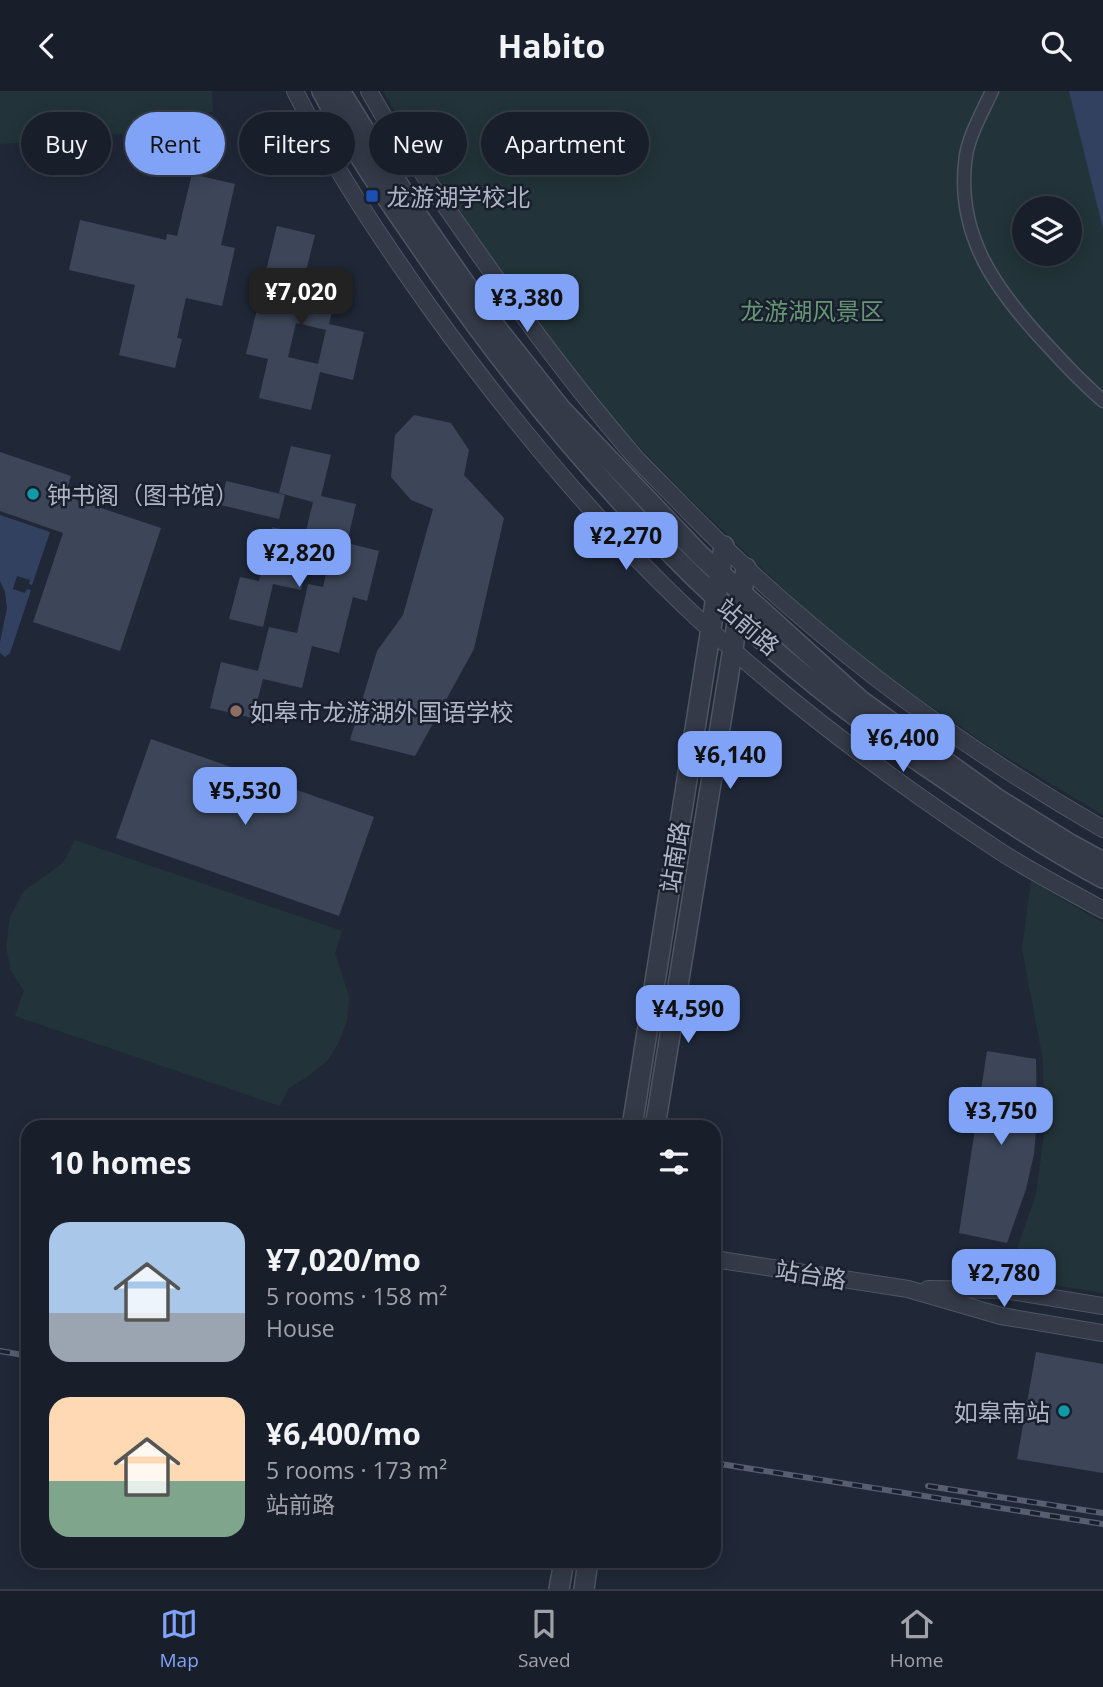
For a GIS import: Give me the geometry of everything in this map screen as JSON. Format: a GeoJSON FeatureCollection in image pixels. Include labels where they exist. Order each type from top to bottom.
{"type":"FeatureCollection","features":[{"type":"Feature","properties":{"kind":"street"},"geometry":{"type":"LineString","coordinates":[[295,91],[398,262],[503,406],[589,507],[734,651],[889,775],[1003,853],[1103,910]]}},
{"type":"Feature","properties":{"kind":"street","name":"站前路"},"geometry":{"type":"LineString","coordinates":[[322,91],[358,153],[476,327],[560,433],[623,505],[738,619],[862,722],[1061,856],[1103,878]]}},
{"type":"Feature","properties":{"kind":"street","name":"站前路"},"geometry":{"type":"LineString","coordinates":[[340,91],[420,219],[491,321],[561,409],[718,574],[860,700],[996,798],[1103,862]]}},
{"type":"Feature","properties":{"kind":"street"},"geometry":{"type":"LineString","coordinates":[[369,91],[384,117],[528,324],[637,459],[746,568],[838,648],[950,733],[1038,792],[1103,829]]}},
{"type":"Feature","properties":{"kind":"street"},"geometry":{"type":"LineString","coordinates":[[992,91],[967,152],[964,192],[969,227],[994,280],[1022,319],[1081,382],[1103,401]]}},
{"type":"Feature","properties":{"kind":"street","name":"站南路"},"geometry":{"type":"LineString","coordinates":[[633,1120],[724,546]]}},
{"type":"Feature","properties":{"kind":"street","name":"站南路"},"geometry":{"type":"LineString","coordinates":[[656,1120],[746,568]]}},
{"type":"Feature","properties":{"kind":"street","name":"站台路"},"geometry":{"type":"LineString","coordinates":[[721,1260],[908,1289],[1000,1316],[1103,1333]]}},
{"type":"Feature","properties":{"kind":"street","name":"站台路"},"geometry":{"type":"LineString","coordinates":[[908,1289],[1004,1290],[1103,1306]]}},
{"type":"Feature","properties":{"kind":"street"},"geometry":{"type":"LineString","coordinates":[[559,1589],[563,1568]]}},
{"type":"Feature","properties":{"kind":"street"},"geometry":{"type":"LineString","coordinates":[[584,1589],[587,1568]]}},
{"type":"Feature","properties":{"kind":"green space"},"geometry":{"type":"Polygon","coordinates":[[[0,91],[212,91],[213,112],[125,112],[125,134],[111,135],[111,112],[21,112],[21,143],[0,144],[0,91]]]}},
{"type":"Feature","properties":{"kind":"green space","name":"龙游湖风景区"},"geometry":{"type":"Polygon","coordinates":[[[383,91],[1103,91],[1103,815],[993,749],[856,655],[823,627],[685,494],[625,432],[572,368],[443,195],[431,175],[467,175],[467,112],[395,112],[383,91]]]}},
{"type":"Feature","properties":{"kind":"green space"},"geometry":{"type":"Polygon","coordinates":[[[75,840],[342,931],[335,953],[349,997],[347,1021],[338,1044],[327,1061],[289,1088],[280,1106],[15,1016],[24,991],[11,971],[6,947],[10,917],[24,891],[63,863],[75,840]]]}},
{"type":"Feature","properties":{"kind":"green space"},"geometry":{"type":"Polygon","coordinates":[[[1031,881],[1103,923],[1103,1293],[1007,1277],[1036,1195],[1045,1126],[1043,1060],[1022,949],[1031,881]]]}},
{"type":"Feature","properties":{"kind":"water"},"geometry":{"type":"Polygon","coordinates":[[[1069,91],[1103,91],[1103,229],[1069,91]]]}},
{"type":"Feature","properties":{"kind":"water"},"geometry":{"type":"Polygon","coordinates":[[[0,515],[50,532],[32,585],[29,584],[30,580],[17,576],[13,589],[25,593],[27,589],[31,590],[10,653],[5,657],[0,653],[7,608],[0,581],[0,515]]]}},
{"type":"Feature","properties":{"kind":"building"},"geometry":{"type":"Polygon","coordinates":[[[192,175],[235,184],[221,245],[235,248],[222,306],[186,298],[177,338],[182,339],[175,368],[119,355],[135,285],[69,270],[80,220],[166,240],[167,234],[177,236],[192,175]]]}},
{"type":"Feature","properties":{"kind":"building"},"geometry":{"type":"Polygon","coordinates":[[[277,226],[315,235],[306,271],[340,279],[329,324],[364,332],[353,380],[320,372],[311,410],[259,398],[268,359],[246,354],[257,309],[279,314],[288,276],[266,271],[277,226]],[[296,323],[288,357],[318,364],[326,330],[296,323]]]}},
{"type":"Feature","properties":{"kind":"building"},"geometry":{"type":"Polygon","coordinates":[[[414,415],[451,423],[469,450],[464,475],[504,518],[474,649],[415,756],[350,740],[377,651],[403,615],[433,509],[411,500],[391,477],[395,435],[414,415]]]}},
{"type":"Feature","properties":{"kind":"building"},"geometry":{"type":"Polygon","coordinates":[[[291,446],[331,455],[321,496],[356,504],[347,543],[379,551],[367,601],[353,597],[339,653],[312,646],[302,688],[263,679],[253,718],[210,708],[221,662],[258,671],[269,627],[297,633],[308,584],[323,587],[332,548],[312,544],[301,590],[273,584],[263,627],[229,619],[240,577],[259,581],[272,527],[305,535],[313,502],[279,493],[291,446]]]}},
{"type":"Feature","properties":{"kind":"building"},"geometry":{"type":"Polygon","coordinates":[[[0,452],[71,476],[65,496],[161,528],[120,651],[33,622],[63,533],[0,511],[0,452]]]}},
{"type":"Feature","properties":{"kind":"building"},"geometry":{"type":"Polygon","coordinates":[[[226,481],[285,495],[279,519],[221,505],[226,481]]]}},
{"type":"Feature","properties":{"kind":"building"},"geometry":{"type":"Polygon","coordinates":[[[151,739],[374,817],[339,916],[116,838],[151,739]]]}},
{"type":"Feature","properties":{"kind":"building"},"geometry":{"type":"Polygon","coordinates":[[[987,1051],[1036,1059],[1037,1120],[1034,1154],[1026,1189],[1007,1243],[959,1233],[987,1051]]]}},
{"type":"Feature","properties":{"kind":"building","name":"如皋南站"},"geometry":{"type":"Polygon","coordinates":[[[1036,1352],[1103,1364],[1103,1473],[1017,1459],[1036,1352]]]}},
{"type":"Feature","properties":{"kind":"railway"},"geometry":{"type":"LineString","coordinates":[[0,1351],[21,1355]]}},
{"type":"Feature","properties":{"kind":"railway"},"geometry":{"type":"LineString","coordinates":[[721,1464],[1103,1524]]}},
{"type":"Feature","properties":{"kind":"railway"},"geometry":{"type":"LineString","coordinates":[[928,1486],[1103,1513]]}},
{"type":"Feature","properties":{"kind":"place","name":"龙游湖学校北"},"geometry":{"type":"Point","coordinates":[372,196]}},
{"type":"Feature","properties":{"kind":"place","name":"钟书阁（图书馆）"},"geometry":{"type":"Point","coordinates":[33,494]}},
{"type":"Feature","properties":{"kind":"place","name":"如皋市龙游湖外国语学校"},"geometry":{"type":"Point","coordinates":[236,711]}},
{"type":"Feature","properties":{"kind":"place","name":"如皋南站"},"geometry":{"type":"Point","coordinates":[1064,1411]}}]}
